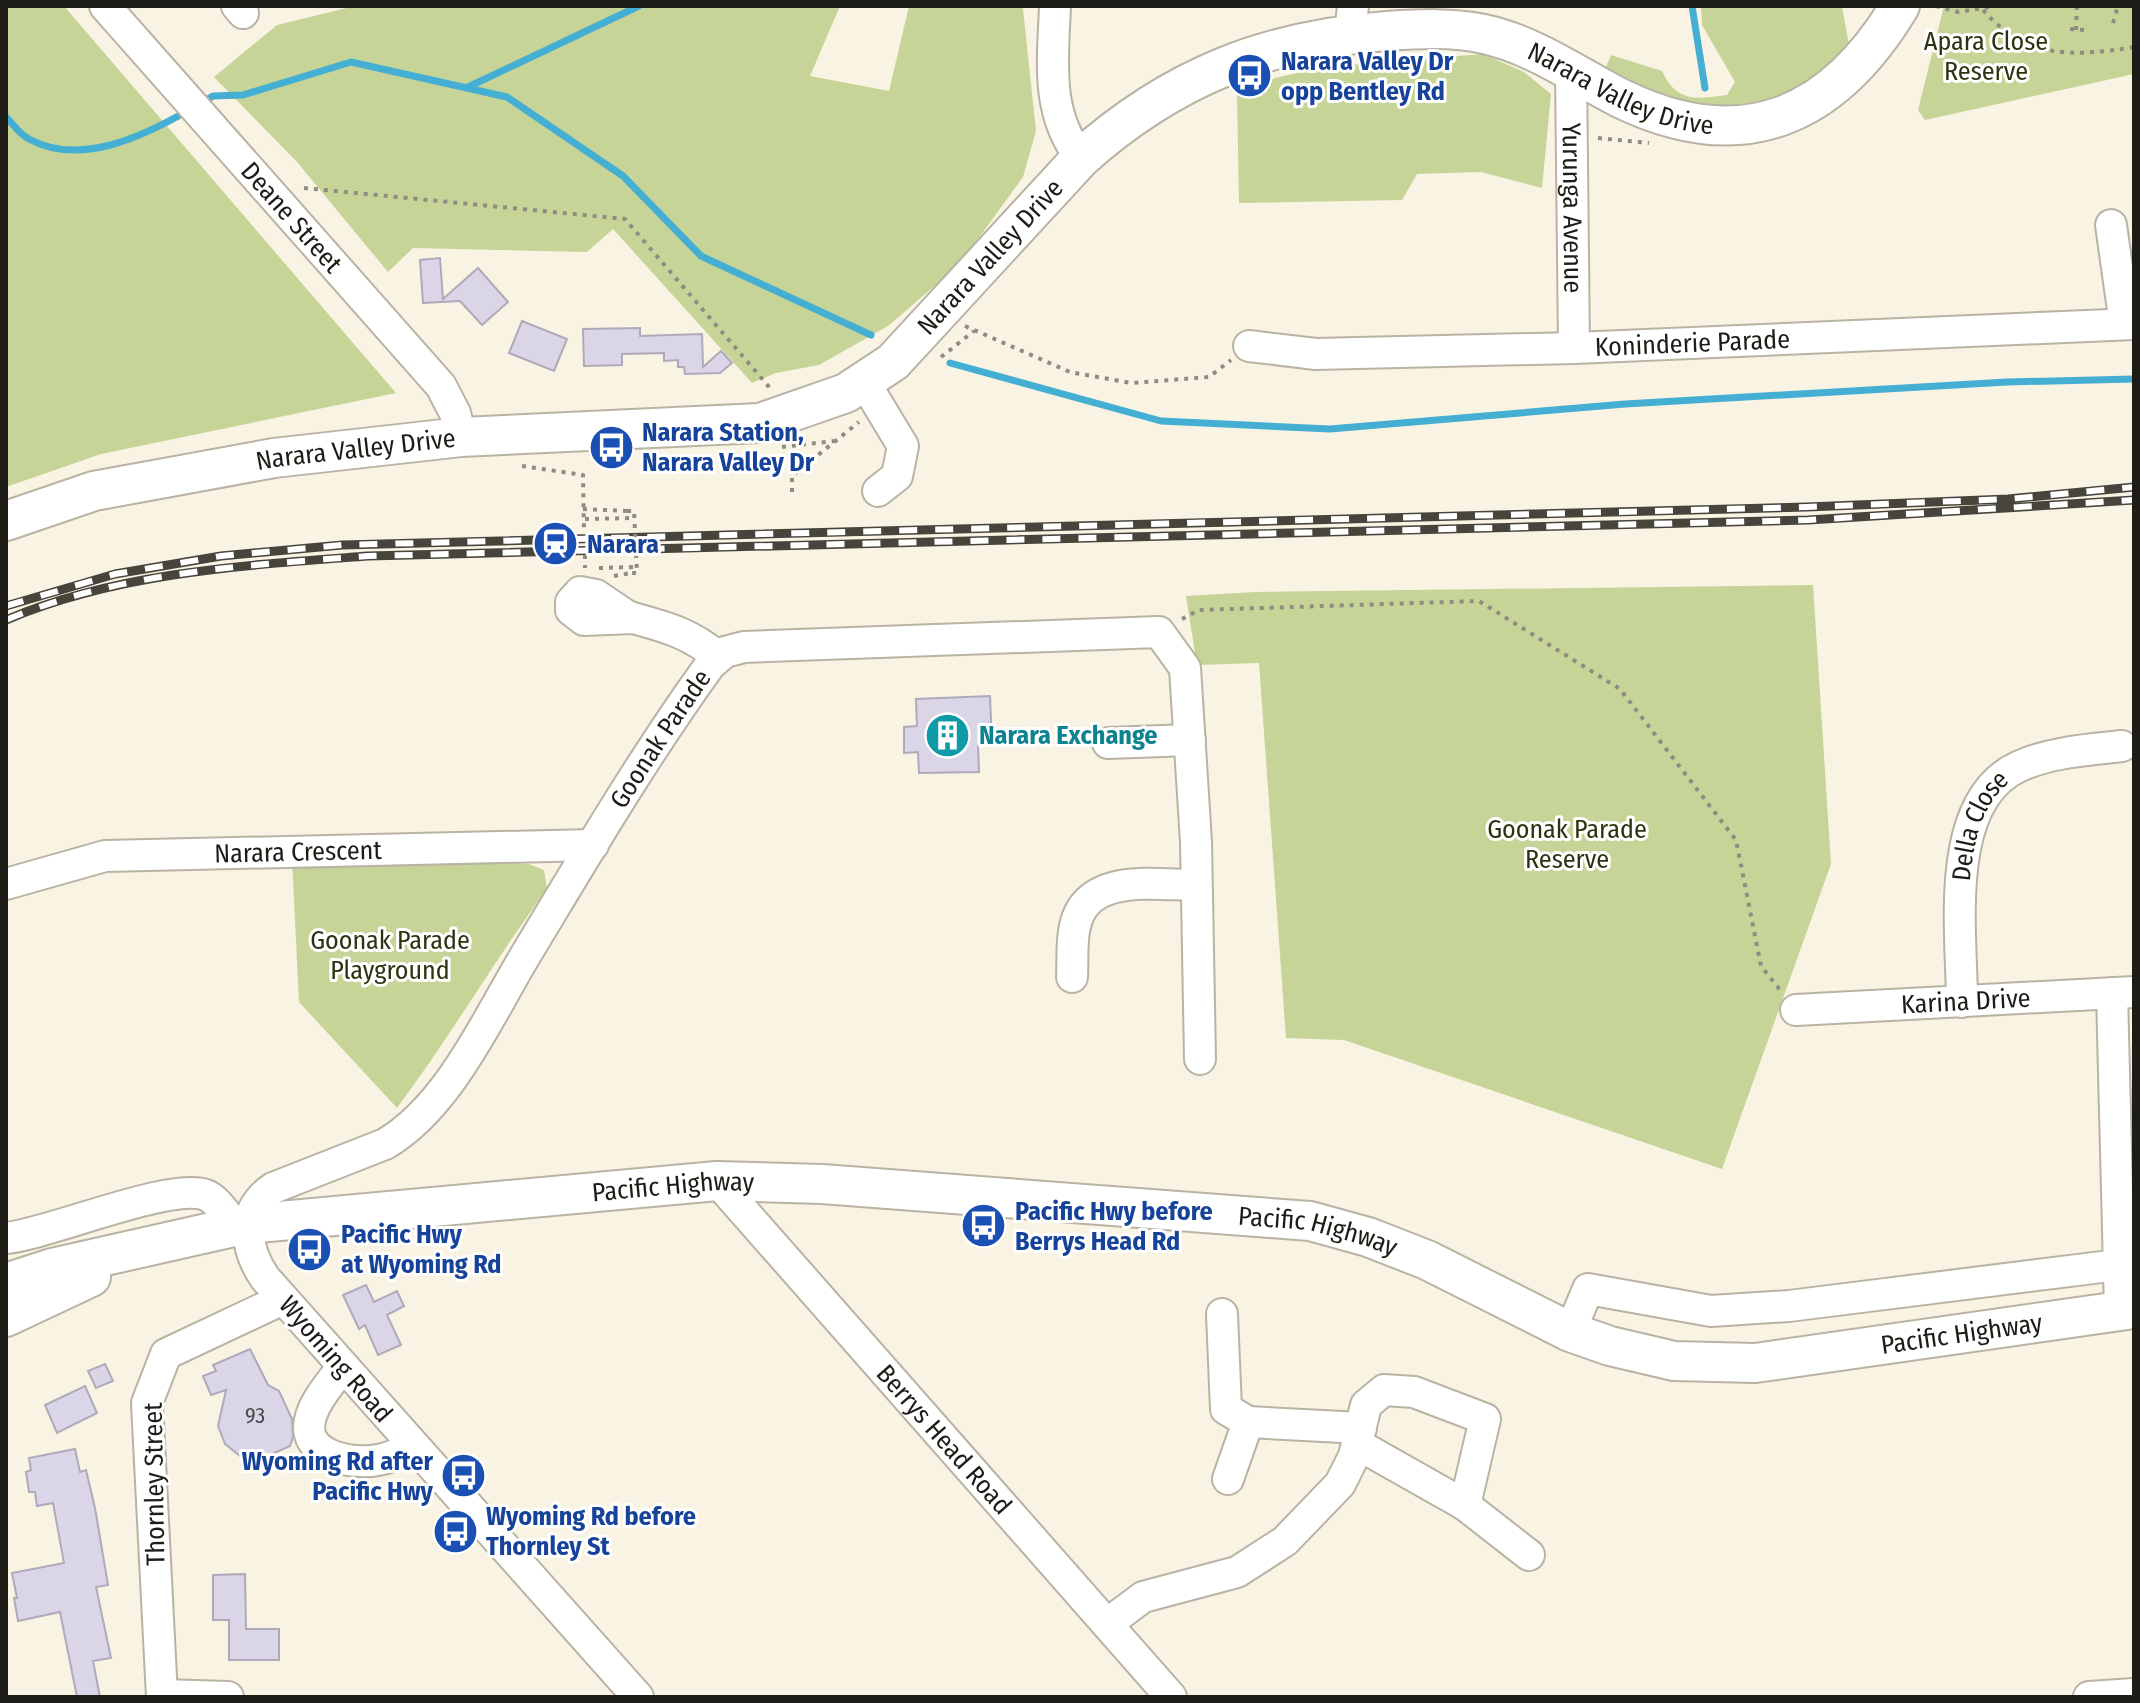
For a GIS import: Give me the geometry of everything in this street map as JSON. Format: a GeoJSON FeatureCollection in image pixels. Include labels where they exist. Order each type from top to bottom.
{"type":"FeatureCollection","features":[{"type":"Feature","properties":{"kind":"main road","name":"Narara Valley Drive"},"geometry":{"type":"LineString","coordinates":[[6,521],[109,488],[274,458],[461,437],[760,423],[804,411],[865,383],[904,352],[1081,158],[1140,110],[1205,73],[1352,20],[1483,33],[1538,52],[1616,96],[1678,120],[1725,126],[1768,122],[1805,106],[1849,71],[1900,6]]}},
{"type":"Feature","properties":{"kind":"main road","name":"Pacific Highway"},"geometry":{"type":"LineString","coordinates":[[11,1280],[228,1228],[717,1181],[885,1188],[1310,1221],[1368,1237],[1427,1260],[1570,1332],[1610,1346],[1674,1361],[1755,1363],[2127,1309]]}},
{"type":"Feature","properties":{"kind":"main road","name":"Pacific Highway"},"geometry":{"type":"LineString","coordinates":[[6,1317],[110,1269],[228,1228]]}},
{"type":"Feature","properties":{"kind":"street"},"geometry":{"type":"LineString","coordinates":[[1055,6],[1055,101],[1069,143],[1081,158]]}},
{"type":"Feature","properties":{"kind":"street","name":"Deane Street"},"geometry":{"type":"LineString","coordinates":[[120,11],[178,88],[441,386],[455,413],[461,437]]}},
{"type":"Feature","properties":{"kind":"street","name":"Yurunga Avenue"},"geometry":{"type":"LineString","coordinates":[[1571,70],[1574,348]]}},
{"type":"Feature","properties":{"kind":"street"},"geometry":{"type":"LineString","coordinates":[[2111,225],[2130,324]]}},
{"type":"Feature","properties":{"kind":"street","name":"Koninderie Parade"},"geometry":{"type":"LineString","coordinates":[[1249,346],[1316,354],[1574,348],[2130,324]]}},
{"type":"Feature","properties":{"kind":"street"},"geometry":{"type":"LineString","coordinates":[[865,383],[903,446],[897,476],[878,491]]}},
{"type":"Feature","properties":{"kind":"street"},"geometry":{"type":"LineString","coordinates":[[633,618],[689,635],[718,657]]}},
{"type":"Feature","properties":{"kind":"street"},"geometry":{"type":"LineString","coordinates":[[1159,632],[1185,668],[1196,885],[1200,1059]]}},
{"type":"Feature","properties":{"kind":"street","name":"Goonak Parade"},"geometry":{"type":"LineString","coordinates":[[228,1228],[273,1188],[385,1144],[427,1111],[440,1095],[593,845],[718,657],[744,647],[1159,632]]}},
{"type":"Feature","properties":{"kind":"street"},"geometry":{"type":"LineString","coordinates":[[1108,743],[1190,740]]}},
{"type":"Feature","properties":{"kind":"street","name":"Della Close"},"geometry":{"type":"LineString","coordinates":[[1962,1002],[1962,852],[1977,807],[2018,766],[2070,752],[2122,746]]}},
{"type":"Feature","properties":{"kind":"street","name":"Narara Crescent"},"geometry":{"type":"LineString","coordinates":[[6,884],[105,856],[593,845]]}},
{"type":"Feature","properties":{"kind":"street"},"geometry":{"type":"LineString","coordinates":[[1072,977],[1074,927],[1093,895],[1115,886],[1196,885]]}},
{"type":"Feature","properties":{"kind":"street"},"geometry":{"type":"LineString","coordinates":[[2123,992],[2118,1265],[2127,1309]]}},
{"type":"Feature","properties":{"kind":"street","name":"Karina Drive"},"geometry":{"type":"LineString","coordinates":[[1796,1010],[2123,992]]}},
{"type":"Feature","properties":{"kind":"street","name":"Berrys Head Road"},"geometry":{"type":"LineString","coordinates":[[717,1181],[1171,1697]]}},
{"type":"Feature","properties":{"kind":"street"},"geometry":{"type":"LineString","coordinates":[[6,1238],[127,1206],[194,1194],[209,1198],[228,1228]]}},
{"type":"Feature","properties":{"kind":"street","name":"Wyoming Road"},"geometry":{"type":"LineString","coordinates":[[228,1228],[283,1299],[342,1367],[638,1697]]}},
{"type":"Feature","properties":{"kind":"street"},"geometry":{"type":"LineString","coordinates":[[1570,1332],[1588,1289],[1711,1311],[1789,1306],[2118,1265]]}},
{"type":"Feature","properties":{"kind":"street","name":"Thornley Street"},"geometry":{"type":"LineString","coordinates":[[162,1696],[147,1403],[166,1354],[283,1299]]}},
{"type":"Feature","properties":{"kind":"street"},"geometry":{"type":"LineString","coordinates":[[1222,1314],[1226,1409],[1248,1422],[1359,1436],[1465,1505],[1529,1555]]}},
{"type":"Feature","properties":{"kind":"street"},"geometry":{"type":"LineString","coordinates":[[342,1367],[317,1403],[309,1422],[311,1439],[325,1454],[345,1459],[375,1461],[413,1447]]}},
{"type":"Feature","properties":{"kind":"street"},"geometry":{"type":"LineString","coordinates":[[1107,1624],[1143,1597],[1237,1572],[1267,1555],[1329,1499],[1349,1470],[1370,1399],[1393,1389],[1414,1392],[1485,1419],[1465,1505]]}},
{"type":"Feature","properties":{"kind":"street"},"geometry":{"type":"LineString","coordinates":[[1228,1479],[1248,1422]]}},
{"type":"Feature","properties":{"kind":"street"},"geometry":{"type":"LineString","coordinates":[[2093,1697],[2134,1694]]}},
{"type":"Feature","properties":{"kind":"street"},"geometry":{"type":"LineString","coordinates":[[162,1696],[228,1697]]}},
{"type":"Feature","properties":{"kind":"path"},"geometry":{"type":"LineString","coordinates":[[1936,6],[1958,12],[1997,6]]}},
{"type":"Feature","properties":{"kind":"path"},"geometry":{"type":"LineString","coordinates":[[2077,6],[2073,29],[2085,30]]}},
{"type":"Feature","properties":{"kind":"path"},"geometry":{"type":"LineString","coordinates":[[2113,23],[2118,6]]}},
{"type":"Feature","properties":{"kind":"path"},"geometry":{"type":"LineString","coordinates":[[1983,10],[2000,29],[2039,51],[2109,51],[2134,47]]}},
{"type":"Feature","properties":{"kind":"path"},"geometry":{"type":"LineString","coordinates":[[304,188],[625,219],[773,391]]}},
{"type":"Feature","properties":{"kind":"path"},"geometry":{"type":"LineString","coordinates":[[942,313],[1070,372],[1131,383],[1209,377],[1249,346]]}},
{"type":"Feature","properties":{"kind":"path"},"geometry":{"type":"LineString","coordinates":[[508,466],[535,466],[583,475],[584,532]]}},
{"type":"Feature","properties":{"kind":"path"},"geometry":{"type":"LineString","coordinates":[[583,509],[634,511],[637,573],[631,573]]}},
{"type":"Feature","properties":{"kind":"path"},"geometry":{"type":"LineString","coordinates":[[584,519],[634,518]]}},
{"type":"Feature","properties":{"kind":"path"},"geometry":{"type":"LineString","coordinates":[[591,569],[636,567]]}},
{"type":"Feature","properties":{"kind":"path"},"geometry":{"type":"LineString","coordinates":[[1159,632],[1199,610],[1479,601],[1620,689],[1736,840],[1761,966],[1796,1010]]}},
{"type":"Feature","properties":{"kind":"green space"},"geometry":{"type":"Polygon","coordinates":[[[6,6],[64,6],[396,393],[101,454],[6,487],[6,6]]]}},
{"type":"Feature","properties":{"kind":"green space"},"geometry":{"type":"Polygon","coordinates":[[[355,6],[840,6],[810,76],[889,91],[909,6],[1019,6],[1023,9],[1036,131],[1023,177],[959,265],[888,326],[819,365],[776,373],[752,383],[613,229],[587,252],[413,248],[388,272],[297,162],[214,77],[277,25],[355,6]]]}},
{"type":"Feature","properties":{"kind":"green space"},"geometry":{"type":"Polygon","coordinates":[[[1701,6],[1842,7],[1850,50],[1803,89],[1752,108],[1727,109],[1678,100],[1606,67],[1611,55],[1662,71],[1681,94],[1697,98],[1727,95],[1735,82],[1702,25],[1701,6]]]}},
{"type":"Feature","properties":{"kind":"green space","name":"Apara Close Reserve"},"geometry":{"type":"Polygon","coordinates":[[[1944,6],[2134,6],[2134,74],[1925,120],[1918,110],[1944,6]]]}},
{"type":"Feature","properties":{"kind":"green space"},"geometry":{"type":"Polygon","coordinates":[[[1483,54],[1524,72],[1551,94],[1542,188],[1481,172],[1417,174],[1402,200],[1239,203],[1237,95],[1275,78],[1322,67],[1483,54]]]}},
{"type":"Feature","properties":{"kind":"green space","name":"Goonak Parade Reserve"},"geometry":{"type":"Polygon","coordinates":[[[1813,585],[1831,864],[1722,1169],[1344,1040],[1286,1038],[1259,663],[1197,665],[1186,596],[1256,592],[1813,585]]]}},
{"type":"Feature","properties":{"kind":"green space","name":"Goonak Parade Playground"},"geometry":{"type":"Polygon","coordinates":[[[292,859],[529,864],[544,870],[547,889],[397,1108],[299,1002],[292,859]]]}},
{"type":"Feature","properties":{"kind":"building"},"geometry":{"type":"Polygon","coordinates":[[[440,258],[443,299],[478,268],[508,302],[482,325],[460,301],[423,303],[420,260],[440,258]]]}},
{"type":"Feature","properties":{"kind":"building"},"geometry":{"type":"Polygon","coordinates":[[[522,321],[567,339],[554,371],[509,353],[522,321]]]}},
{"type":"Feature","properties":{"kind":"building"},"geometry":{"type":"Polygon","coordinates":[[[640,328],[640,336],[702,334],[703,367],[721,351],[732,363],[720,373],[685,374],[684,367],[678,367],[678,360],[664,361],[664,353],[622,354],[622,365],[584,366],[583,329],[640,328]]]}},
{"type":"Feature","properties":{"kind":"building","name":"Narara Exchange"},"geometry":{"type":"Polygon","coordinates":[[[990,696],[992,743],[978,744],[979,772],[919,773],[918,752],[904,753],[904,727],[917,726],[916,699],[990,696]]]}},
{"type":"Feature","properties":{"kind":"building"},"geometry":{"type":"Polygon","coordinates":[[[366,1285],[374,1302],[397,1291],[404,1306],[387,1315],[401,1345],[378,1355],[365,1325],[359,1329],[343,1295],[366,1285]]]}},
{"type":"Feature","properties":{"kind":"building"},"geometry":{"type":"Polygon","coordinates":[[[250,1349],[268,1385],[279,1391],[292,1419],[293,1437],[290,1446],[250,1464],[225,1444],[218,1426],[226,1390],[211,1395],[203,1376],[216,1371],[213,1365],[250,1349]]]}},
{"type":"Feature","properties":{"kind":"building"},"geometry":{"type":"Polygon","coordinates":[[[105,1364],[113,1381],[96,1388],[88,1371],[105,1364]]]}},
{"type":"Feature","properties":{"kind":"building"},"geometry":{"type":"Polygon","coordinates":[[[85,1386],[97,1413],[57,1433],[45,1405],[85,1386]]]}},
{"type":"Feature","properties":{"kind":"building"},"geometry":{"type":"Polygon","coordinates":[[[75,1449],[80,1472],[86,1470],[108,1585],[96,1587],[111,1658],[93,1661],[100,1697],[77,1697],[60,1612],[18,1621],[14,1598],[17,1598],[12,1573],[64,1563],[53,1503],[37,1506],[35,1492],[29,1492],[26,1472],[31,1470],[29,1458],[75,1449]]]}},
{"type":"Feature","properties":{"kind":"building"},"geometry":{"type":"Polygon","coordinates":[[[245,1574],[246,1629],[279,1629],[279,1660],[229,1660],[229,1620],[213,1620],[213,1575],[245,1574]]]}},
{"type":"Feature","properties":{"kind":"waterway"},"geometry":{"type":"LineString","coordinates":[[468,87],[639,6]]}},
{"type":"Feature","properties":{"kind":"waterway"},"geometry":{"type":"LineString","coordinates":[[1692,6],[1705,88]]}},
{"type":"Feature","properties":{"kind":"waterway"},"geometry":{"type":"LineString","coordinates":[[200,104],[213,96],[243,95],[351,62],[507,97],[623,176],[701,256],[871,335]]}},
{"type":"Feature","properties":{"kind":"waterway"},"geometry":{"type":"LineString","coordinates":[[6,117],[29,139],[49,147],[69,150],[111,145],[189,110]]}},
{"type":"Feature","properties":{"kind":"waterway"},"geometry":{"type":"LineString","coordinates":[[950,363],[1161,421],[1330,429],[1625,404],[2007,382],[2134,379]]}},
{"type":"Feature","properties":{"kind":"railway"},"geometry":{"type":"LineString","coordinates":[[6,606],[115,574],[221,556],[342,545],[1807,507],[2008,499],[2134,487]]}},
{"type":"Feature","properties":{"kind":"railway"},"geometry":{"type":"LineString","coordinates":[[6,620],[49,604],[138,581],[184,573],[368,556],[1808,520],[2134,500]]}},
{"type":"Feature","properties":{"kind":"place","name":"Narara Valley Dr opp Bentley Rd"},"geometry":{"type":"Point","coordinates":[1250,76]}},
{"type":"Feature","properties":{"kind":"place","name":"Narara Station, Narara Valley Dr"},"geometry":{"type":"Point","coordinates":[611,447]}},
{"type":"Feature","properties":{"kind":"place","name":"Narara"},"geometry":{"type":"Point","coordinates":[556,544]}},
{"type":"Feature","properties":{"kind":"place","name":"Narara Exchange"},"geometry":{"type":"Point","coordinates":[948,735]}},
{"type":"Feature","properties":{"kind":"place","name":"Pacific Hwy before Berrys Head Rd"},"geometry":{"type":"Point","coordinates":[984,1226]}},
{"type":"Feature","properties":{"kind":"place","name":"Pacific Hwy at Wyoming Rd"},"geometry":{"type":"Point","coordinates":[310,1249]}},
{"type":"Feature","properties":{"kind":"place","name":"Wyoming Rd after Pacific Hwy"},"geometry":{"type":"Point","coordinates":[464,1476]}},
{"type":"Feature","properties":{"kind":"place","name":"Wyoming Rd before Thornley St"},"geometry":{"type":"Point","coordinates":[455,1531]}}]}
